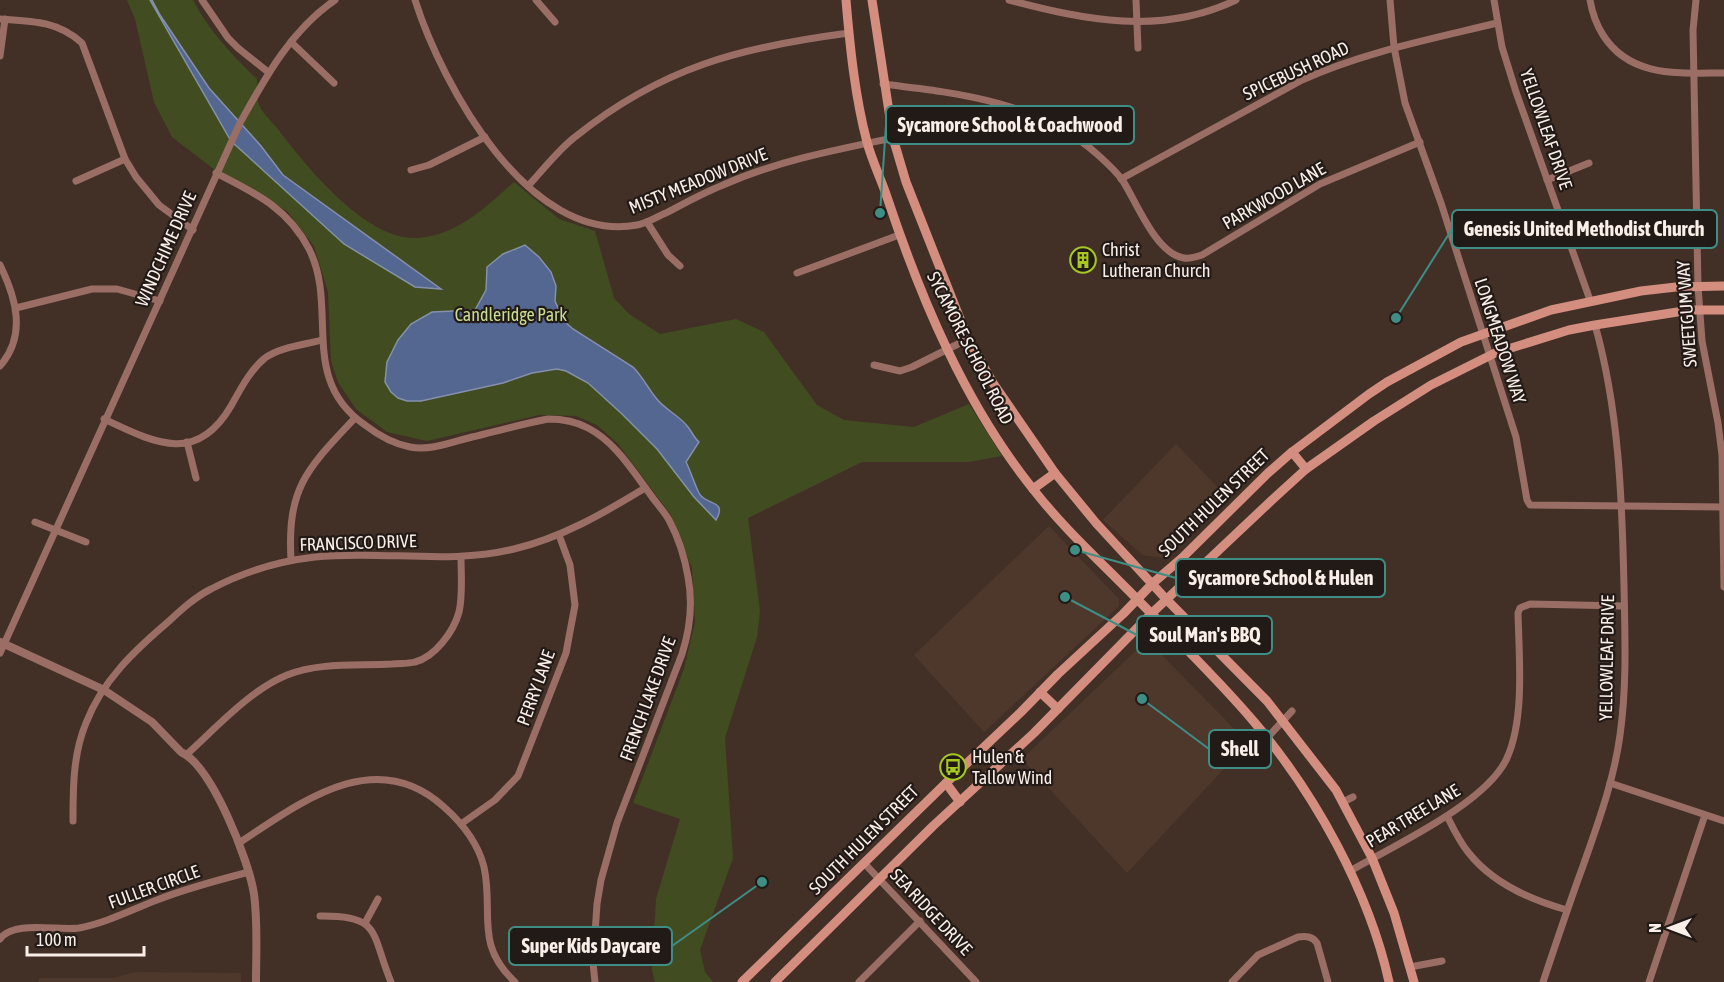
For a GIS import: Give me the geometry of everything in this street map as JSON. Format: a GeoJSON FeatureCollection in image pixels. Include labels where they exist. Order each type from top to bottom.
{"type":"FeatureCollection","features":[{"type":"Feature","properties":{"kind":"main road","name":"SYCAMORE SCHOOL ROAD"},"geometry":{"type":"LineString","coordinates":[[846,0],[849,33],[867,143],[921,292],[976,404],[1033,489],[1074,537],[1227,692],[1267,738],[1316,808],[1350,871],[1368,912],[1389,982]]}},
{"type":"Feature","properties":{"kind":"main road","name":"SYCAMORE SCHOOL ROAD"},"geometry":{"type":"LineString","coordinates":[[872,0],[893,138],[906,182],[968,339],[993,383],[1055,473],[1096,523],[1166,599],[1260,694],[1331,783],[1372,858],[1394,913],[1414,982]]}},
{"type":"Feature","properties":{"kind":"main road","name":"SOUTH HULEN STREET"},"geometry":{"type":"LineString","coordinates":[[742,982],[1153,583],[1292,452],[1387,382],[1461,342],[1551,310],[1641,291],[1724,286]]}},
{"type":"Feature","properties":{"kind":"main road","name":"SOUTH HULEN STREET"},"geometry":{"type":"LineString","coordinates":[[775,982],[1058,709],[1166,599],[1306,470],[1400,403],[1459,369],[1489,356],[1569,330],[1649,316],[1700,310],[1724,310]]}},
{"type":"Feature","properties":{"kind":"main road"},"geometry":{"type":"LineString","coordinates":[[1292,452],[1306,470]]}},
{"type":"Feature","properties":{"kind":"main road"},"geometry":{"type":"LineString","coordinates":[[1033,489],[1055,473]]}},
{"type":"Feature","properties":{"kind":"main road"},"geometry":{"type":"LineString","coordinates":[[1040,693],[1058,709]]}},
{"type":"Feature","properties":{"kind":"main road"},"geometry":{"type":"LineString","coordinates":[[946,783],[960,802]]}},
{"type":"Feature","properties":{"kind":"street"},"geometry":{"type":"LineString","coordinates":[[202,0],[228,38],[268,72]]}},
{"type":"Feature","properties":{"kind":"street","name":"WINDCHIME DRIVE"},"geometry":{"type":"LineString","coordinates":[[1,646],[240,123],[268,72],[291,42],[327,2],[335,0]]}},
{"type":"Feature","properties":{"kind":"street","name":"MISTY MEADOW DRIVE"},"geometry":{"type":"LineString","coordinates":[[415,0],[442,66],[464,107],[509,168],[549,204],[567,216],[589,224],[622,227],[647,222],[721,185],[767,167],[893,138]]}},
{"type":"Feature","properties":{"kind":"street"},"geometry":{"type":"LineString","coordinates":[[536,0],[555,22]]}},
{"type":"Feature","properties":{"kind":"street"},"geometry":{"type":"LineString","coordinates":[[1009,0],[1077,15],[1137,22],[1196,16],[1236,0]]}},
{"type":"Feature","properties":{"kind":"street"},"geometry":{"type":"LineString","coordinates":[[1136,0],[1138,48]]}},
{"type":"Feature","properties":{"kind":"street","name":"LONGMEADOW WAY"},"geometry":{"type":"LineString","coordinates":[[1390,0],[1394,47],[1405,103],[1420,142],[1516,437],[1527,500],[1530,505],[1723,507]]}},
{"type":"Feature","properties":{"kind":"street","name":"YELLOWLEAF DRIVE"},"geometry":{"type":"LineString","coordinates":[[1494,0],[1502,47],[1516,92],[1590,300]]}},
{"type":"Feature","properties":{"kind":"street"},"geometry":{"type":"LineString","coordinates":[[1590,0],[1591,10],[1599,30],[1609,44],[1633,64],[1664,72],[1724,73]]}},
{"type":"Feature","properties":{"kind":"street","name":"SWEETGUM WAY"},"geometry":{"type":"LineString","coordinates":[[1696,0],[1693,30],[1698,286],[1706,369],[1718,423],[1722,455],[1724,587]]}},
{"type":"Feature","properties":{"kind":"street"},"geometry":{"type":"LineString","coordinates":[[0,56],[2,19],[55,25],[70,32],[82,43],[125,159],[136,177],[159,205],[193,230]]}},
{"type":"Feature","properties":{"kind":"street","name":"SPICEBUSH ROAD"},"geometry":{"type":"LineString","coordinates":[[1121,179],[1302,80],[1332,67],[1394,47],[1497,22]]}},
{"type":"Feature","properties":{"kind":"street"},"geometry":{"type":"LineString","coordinates":[[528,186],[574,138],[633,96],[659,82],[733,53],[790,41],[849,33]]}},
{"type":"Feature","properties":{"kind":"street"},"geometry":{"type":"LineString","coordinates":[[291,42],[334,83]]}},
{"type":"Feature","properties":{"kind":"street","name":"PARKWOOD LANE"},"geometry":{"type":"LineString","coordinates":[[884,84],[938,90],[1005,105],[1051,122],[1070,133],[1095,152],[1121,179],[1158,242],[1169,252],[1182,258],[1202,255],[1320,184],[1420,142]]}},
{"type":"Feature","properties":{"kind":"street"},"geometry":{"type":"LineString","coordinates":[[411,170],[429,165],[485,137]]}},
{"type":"Feature","properties":{"kind":"street"},"geometry":{"type":"LineString","coordinates":[[76,181],[125,159]]}},
{"type":"Feature","properties":{"kind":"street"},"geometry":{"type":"LineString","coordinates":[[1547,180],[1589,163]]}},
{"type":"Feature","properties":{"kind":"street","name":"FRENCH LAKE DRIVE"},"geometry":{"type":"LineString","coordinates":[[216,173],[273,205],[299,232],[309,250],[320,284],[322,340],[330,381],[355,418],[390,440],[410,447],[434,447],[548,419],[560,419],[589,428],[606,440],[629,466],[669,521],[688,577],[689,631],[617,823],[601,880],[592,963],[595,982]]}},
{"type":"Feature","properties":{"kind":"street"},"geometry":{"type":"LineString","coordinates":[[647,222],[668,255],[680,266]]}},
{"type":"Feature","properties":{"kind":"street"},"geometry":{"type":"LineString","coordinates":[[796,273],[899,235]]}},
{"type":"Feature","properties":{"kind":"street"},"geometry":{"type":"LineString","coordinates":[[0,265],[14,296],[16,308],[14,341],[10,353],[0,366]]}},
{"type":"Feature","properties":{"kind":"street"},"geometry":{"type":"LineString","coordinates":[[16,308],[93,290],[117,290],[160,301]]}},
{"type":"Feature","properties":{"kind":"street","name":"YELLOWLEAF DRIVE"},"geometry":{"type":"LineString","coordinates":[[1544,982],[1610,783],[1621,725],[1624,661],[1622,507],[1614,417],[1602,348],[1595,325]]}},
{"type":"Feature","properties":{"kind":"street"},"geometry":{"type":"LineString","coordinates":[[874,365],[900,371],[968,339]]}},
{"type":"Feature","properties":{"kind":"street"},"geometry":{"type":"LineString","coordinates":[[104,419],[151,441],[170,444],[203,437],[224,418],[247,379],[264,358],[276,352],[322,340]]}},
{"type":"Feature","properties":{"kind":"street"},"geometry":{"type":"LineString","coordinates":[[291,560],[289,538],[293,504],[304,477],[315,460],[355,418]]}},
{"type":"Feature","properties":{"kind":"street"},"geometry":{"type":"LineString","coordinates":[[187,442],[196,478]]}},
{"type":"Feature","properties":{"kind":"street","name":"FRANCISCO DRIVE"},"geometry":{"type":"LineString","coordinates":[[73,821],[73,788],[77,753],[94,703],[138,648],[190,603],[210,589],[291,560],[345,555],[461,557],[512,550],[560,535],[645,488]]}},
{"type":"Feature","properties":{"kind":"street"},"geometry":{"type":"LineString","coordinates":[[35,522],[86,542]]}},
{"type":"Feature","properties":{"kind":"street","name":"PERRY LANE"},"geometry":{"type":"LineString","coordinates":[[461,824],[495,800],[518,776],[566,653],[575,605],[570,565],[560,535]]}},
{"type":"Feature","properties":{"kind":"street"},"geometry":{"type":"LineString","coordinates":[[186,754],[261,689],[285,676],[323,667],[416,662],[431,653],[454,626],[459,611],[461,557]]}},
{"type":"Feature","properties":{"kind":"street","name":"PEAR TREE LANE"},"geometry":{"type":"LineString","coordinates":[[1350,871],[1458,809],[1491,783],[1508,758],[1520,699],[1518,613],[1521,608],[1530,604],[1624,606]]}},
{"type":"Feature","properties":{"kind":"street"},"geometry":{"type":"LineString","coordinates":[[1,646],[104,690],[143,715],[181,752],[186,754],[209,781],[222,804],[249,872],[256,915],[256,982]]}},
{"type":"Feature","properties":{"kind":"street"},"geometry":{"type":"LineString","coordinates":[[1267,738],[1292,711]]}},
{"type":"Feature","properties":{"kind":"street"},"geometry":{"type":"LineString","coordinates":[[239,843],[302,802],[332,788],[354,781],[372,779],[387,779],[406,784],[439,802],[470,835],[483,864],[486,877],[489,942],[503,971],[515,982]]}},
{"type":"Feature","properties":{"kind":"street"},"geometry":{"type":"LineString","coordinates":[[1610,783],[1724,821]]}},
{"type":"Feature","properties":{"kind":"street"},"geometry":{"type":"LineString","coordinates":[[1343,802],[1353,796]]}},
{"type":"Feature","properties":{"kind":"street"},"geometry":{"type":"LineString","coordinates":[[1649,982],[1705,815]]}},
{"type":"Feature","properties":{"kind":"street"},"geometry":{"type":"LineString","coordinates":[[1447,816],[1467,851],[1492,876],[1547,904],[1567,910]]}},
{"type":"Feature","properties":{"kind":"street","name":"SEA RIDGE DRIVE"},"geometry":{"type":"LineString","coordinates":[[864,863],[976,982]]}},
{"type":"Feature","properties":{"kind":"street","name":"FULLER CIRCLE"},"geometry":{"type":"LineString","coordinates":[[0,939],[3,934],[12,930],[32,927],[67,929],[102,922],[187,889],[249,872]]}},
{"type":"Feature","properties":{"kind":"street"},"geometry":{"type":"LineString","coordinates":[[365,923],[378,899]]}},
{"type":"Feature","properties":{"kind":"street"},"geometry":{"type":"LineString","coordinates":[[320,916],[354,917],[365,923],[372,932],[390,982]]}},
{"type":"Feature","properties":{"kind":"street"},"geometry":{"type":"LineString","coordinates":[[859,982],[920,921]]}},
{"type":"Feature","properties":{"kind":"street"},"geometry":{"type":"LineString","coordinates":[[1232,982],[1258,955],[1298,937],[1311,937],[1317,943],[1328,982]]}},
{"type":"Feature","properties":{"kind":"street"},"geometry":{"type":"LineString","coordinates":[[1410,967],[1442,960]]}},
{"type":"Feature","properties":{"kind":"shaded area"},"geometry":{"type":"Polygon","coordinates":[[[1176,444],[1227,497],[1164,558],[1143,555],[1103,520],[1176,444]]]}},
{"type":"Feature","properties":{"kind":"shaded area"},"geometry":{"type":"Polygon","coordinates":[[[1049,526],[1119,599],[1119,606],[984,732],[914,655],[1049,526]]]}},
{"type":"Feature","properties":{"kind":"shaded area"},"geometry":{"type":"Polygon","coordinates":[[[1142,645],[1152,645],[1248,743],[1127,873],[1022,759],[1142,645]]]}},
{"type":"Feature","properties":{"kind":"shaded area"},"geometry":{"type":"Polygon","coordinates":[[[134,972],[241,973],[241,982],[39,982],[39,978],[114,978],[134,972]]]}},
{"type":"Feature","properties":{"kind":"green space","name":"Candleridge Park"},"geometry":{"type":"Polygon","coordinates":[[[127,0],[193,0],[206,22],[222,42],[257,79],[258,102],[266,116],[338,198],[378,227],[397,236],[417,238],[445,232],[470,219],[514,182],[559,219],[595,231],[614,298],[629,314],[660,334],[736,319],[764,332],[817,405],[844,420],[914,427],[969,404],[1002,456],[968,462],[862,462],[748,518],[760,611],[757,637],[725,738],[733,858],[700,950],[705,972],[713,982],[655,982],[652,970],[656,899],[680,819],[633,803],[684,669],[695,622],[692,568],[671,515],[618,444],[597,425],[576,416],[539,415],[427,441],[387,432],[356,409],[338,382],[331,361],[328,292],[314,246],[287,211],[228,180],[172,137],[154,102],[135,19],[127,0]]]}},
{"type":"Feature","properties":{"kind":"water"},"geometry":{"type":"Polygon","coordinates":[[[150,0],[209,88],[261,146],[283,175],[441,289],[415,287],[344,244],[231,141],[150,0]]]}},
{"type":"Feature","properties":{"kind":"water"},"geometry":{"type":"Polygon","coordinates":[[[525,245],[551,272],[556,286],[555,301],[564,321],[633,367],[660,402],[684,423],[699,442],[686,462],[699,493],[719,509],[716,520],[694,497],[657,449],[622,414],[588,383],[566,371],[557,369],[532,373],[503,383],[421,401],[407,401],[391,392],[385,382],[387,362],[398,340],[411,324],[432,312],[475,310],[486,290],[487,267],[503,254],[525,245]]]}},
{"type":"Feature","properties":{"kind":"place","name":"Sycamore School & Coachwood"},"geometry":{"type":"Point","coordinates":[880,213]}},
{"type":"Feature","properties":{"kind":"place","name":"Christ Lutheran Church"},"geometry":{"type":"Point","coordinates":[1083,260]}},
{"type":"Feature","properties":{"kind":"place","name":"Genesis United Methodist Church"},"geometry":{"type":"Point","coordinates":[1396,318]}},
{"type":"Feature","properties":{"kind":"place","name":"Sycamore School & Hulen"},"geometry":{"type":"Point","coordinates":[1075,550]}},
{"type":"Feature","properties":{"kind":"place","name":"Soul Man's BBQ"},"geometry":{"type":"Point","coordinates":[1065,597]}},
{"type":"Feature","properties":{"kind":"place","name":"Shell"},"geometry":{"type":"Point","coordinates":[1142,699]}},
{"type":"Feature","properties":{"kind":"place","name":"Hulen & Tallow Wind"},"geometry":{"type":"Point","coordinates":[953,767]}},
{"type":"Feature","properties":{"kind":"place","name":"Super Kids Daycare"},"geometry":{"type":"Point","coordinates":[762,882]}}]}
